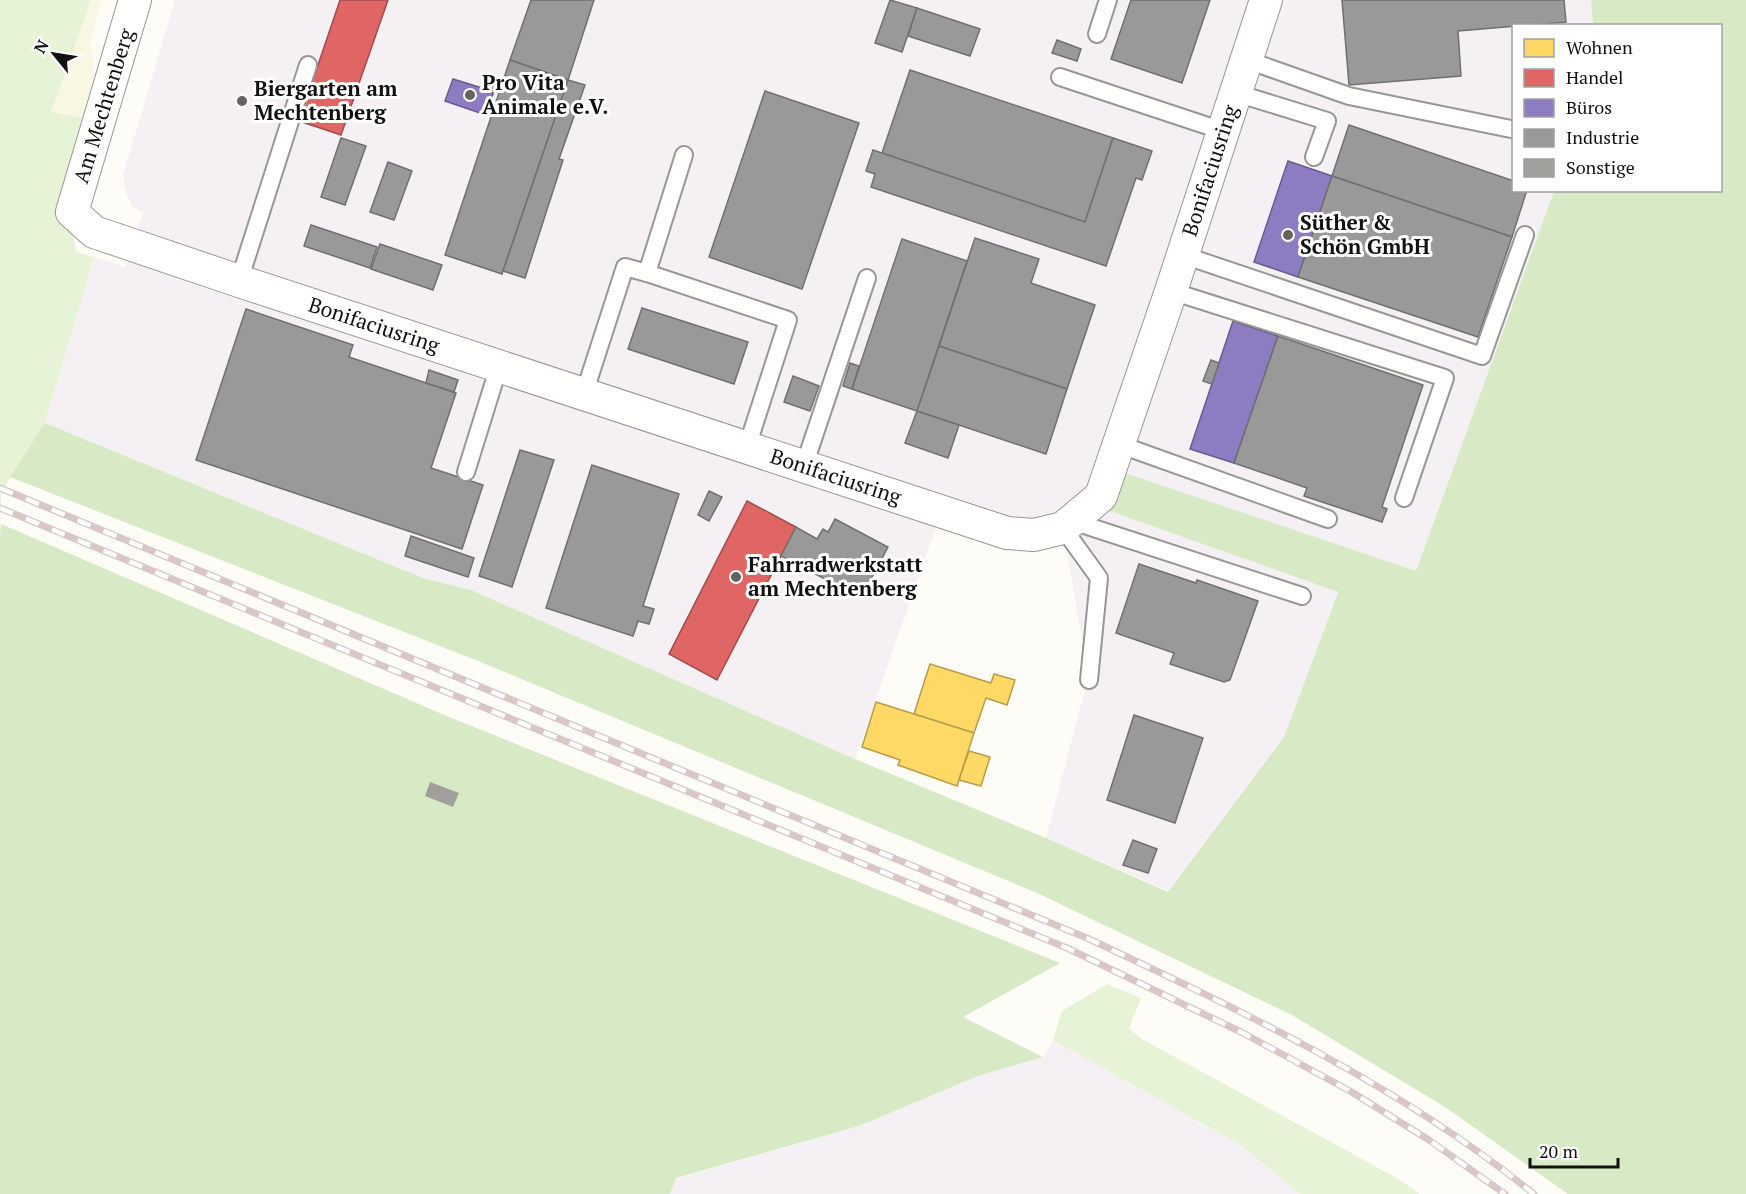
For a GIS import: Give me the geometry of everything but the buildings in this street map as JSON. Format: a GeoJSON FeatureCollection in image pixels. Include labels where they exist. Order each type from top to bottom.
{"type":"FeatureCollection","features":[{"type":"Feature","properties":{"kind":"street","name":"Am Mechtenberg"},"geometry":{"type":"LineString","coordinates":[[72,212],[135,0]]}},
{"type":"Feature","properties":{"kind":"street","name":"Bonifaciusring"},"geometry":{"type":"LineString","coordinates":[[72,212],[94,232],[239,281],[1008,533],[1034,535],[1068,524],[1101,496],[1266,0]]}},
{"type":"Feature","properties":{"kind":"lane"},"geometry":{"type":"LineString","coordinates":[[1097,34],[1108,0]]}},
{"type":"Feature","properties":{"kind":"lane"},"geometry":{"type":"LineString","coordinates":[[1247,60],[1349,96],[1511,129]]}},
{"type":"Feature","properties":{"kind":"lane"},"geometry":{"type":"LineString","coordinates":[[239,281],[308,65]]}},
{"type":"Feature","properties":{"kind":"lane"},"geometry":{"type":"LineString","coordinates":[[1060,77],[1223,131]]}},
{"type":"Feature","properties":{"kind":"lane"},"geometry":{"type":"LineString","coordinates":[[1236,93],[1327,121],[1314,157]]}},
{"type":"Feature","properties":{"kind":"lane"},"geometry":{"type":"LineString","coordinates":[[647,273],[684,155]]}},
{"type":"Feature","properties":{"kind":"lane"},"geometry":{"type":"LineString","coordinates":[[1183,255],[1482,356],[1525,235]]}},
{"type":"Feature","properties":{"kind":"lane"},"geometry":{"type":"LineString","coordinates":[[584,394],[626,267],[647,273],[788,320],[747,447]]}},
{"type":"Feature","properties":{"kind":"lane"},"geometry":{"type":"LineString","coordinates":[[804,466],[867,278]]}},
{"type":"Feature","properties":{"kind":"lane"},"geometry":{"type":"LineString","coordinates":[[1171,291],[1445,378],[1404,498]]}},
{"type":"Feature","properties":{"kind":"lane"},"geometry":{"type":"LineString","coordinates":[[466,472],[499,366]]}},
{"type":"Feature","properties":{"kind":"lane"},"geometry":{"type":"LineString","coordinates":[[1118,444],[1328,519]]}},
{"type":"Feature","properties":{"kind":"lane"},"geometry":{"type":"LineString","coordinates":[[1068,524],[1302,596]]}},
{"type":"Feature","properties":{"kind":"lane"},"geometry":{"type":"LineString","coordinates":[[1068,524],[1100,578],[1089,680]]}},
{"type":"Feature","properties":{"kind":"shaded area"},"geometry":{"type":"Polygon","coordinates":[[[0,0],[101,0],[91,43],[100,121],[43,111],[0,0]]]}},
{"type":"Feature","properties":{"kind":"shaded area"},"geometry":{"type":"Polygon","coordinates":[[[175,0],[1591,0],[1593,24],[1512,24],[1512,192],[1554,192],[1416,571],[1351,555],[1284,737],[1169,891],[1046,838],[1088,678],[1063,527],[942,510],[855,759],[471,590],[423,578],[45,423],[94,257],[125,267],[143,213],[132,206],[125,191],[123,175],[175,0]]]}},
{"type":"Feature","properties":{"kind":"shaded area"},"geometry":{"type":"Polygon","coordinates":[[[1053,1040],[1239,1144],[1300,1194],[669,1194],[675,1179],[859,1126],[978,1076],[1043,1057],[1053,1040]]]}},
{"type":"Feature","properties":{"kind":"green space"},"geometry":{"type":"Polygon","coordinates":[[[0,0],[91,0],[51,112],[100,121],[70,214],[76,252],[94,257],[45,423],[1,493],[0,535],[0,0]]]}},
{"type":"Feature","properties":{"kind":"green space"},"geometry":{"type":"Polygon","coordinates":[[[1591,0],[1746,0],[1746,1194],[1568,1194],[1445,1107],[1292,1015],[1037,893],[478,661],[10,477],[45,423],[423,578],[471,590],[855,759],[1046,838],[1168,892],[1284,737],[1338,592],[1110,511],[1125,473],[1416,571],[1554,192],[1722,192],[1722,24],[1593,24],[1591,0]]]}},
{"type":"Feature","properties":{"kind":"green space"},"geometry":{"type":"Polygon","coordinates":[[[1,524],[449,717],[1060,963],[963,1017],[1043,1057],[978,1076],[859,1126],[676,1178],[670,1194],[0,1194],[1,524]]]}},
{"type":"Feature","properties":{"kind":"green space"},"geometry":{"type":"Polygon","coordinates":[[[1107,984],[1141,998],[1129,1028],[1140,1038],[1397,1178],[1420,1194],[1300,1194],[1239,1144],[1053,1040],[1062,1011],[1107,984]]]}},
{"type":"Feature","properties":{"kind":"railway"},"geometry":{"type":"LineString","coordinates":[[0,488],[1087,938],[1261,1022],[1374,1084],[1429,1118],[1534,1194]]}},
{"type":"Feature","properties":{"kind":"railway"},"geometry":{"type":"LineString","coordinates":[[0,508],[1067,948],[1243,1033],[1350,1091],[1429,1140],[1505,1194]]}},
{"type":"Feature","properties":{"kind":"place","name":"Pro Vita Animale e.V."},"geometry":{"type":"Point","coordinates":[470,95]}},
{"type":"Feature","properties":{"kind":"place","name":"Biergarten am Mechtenberg"},"geometry":{"type":"Point","coordinates":[242,101]}},
{"type":"Feature","properties":{"kind":"place","name":"Süther & Schön GmbH"},"geometry":{"type":"Point","coordinates":[1288,235]}},
{"type":"Feature","properties":{"kind":"place","name":"Fahrradwerkstatt am Mechtenberg"},"geometry":{"type":"Point","coordinates":[736,577]}}]}
